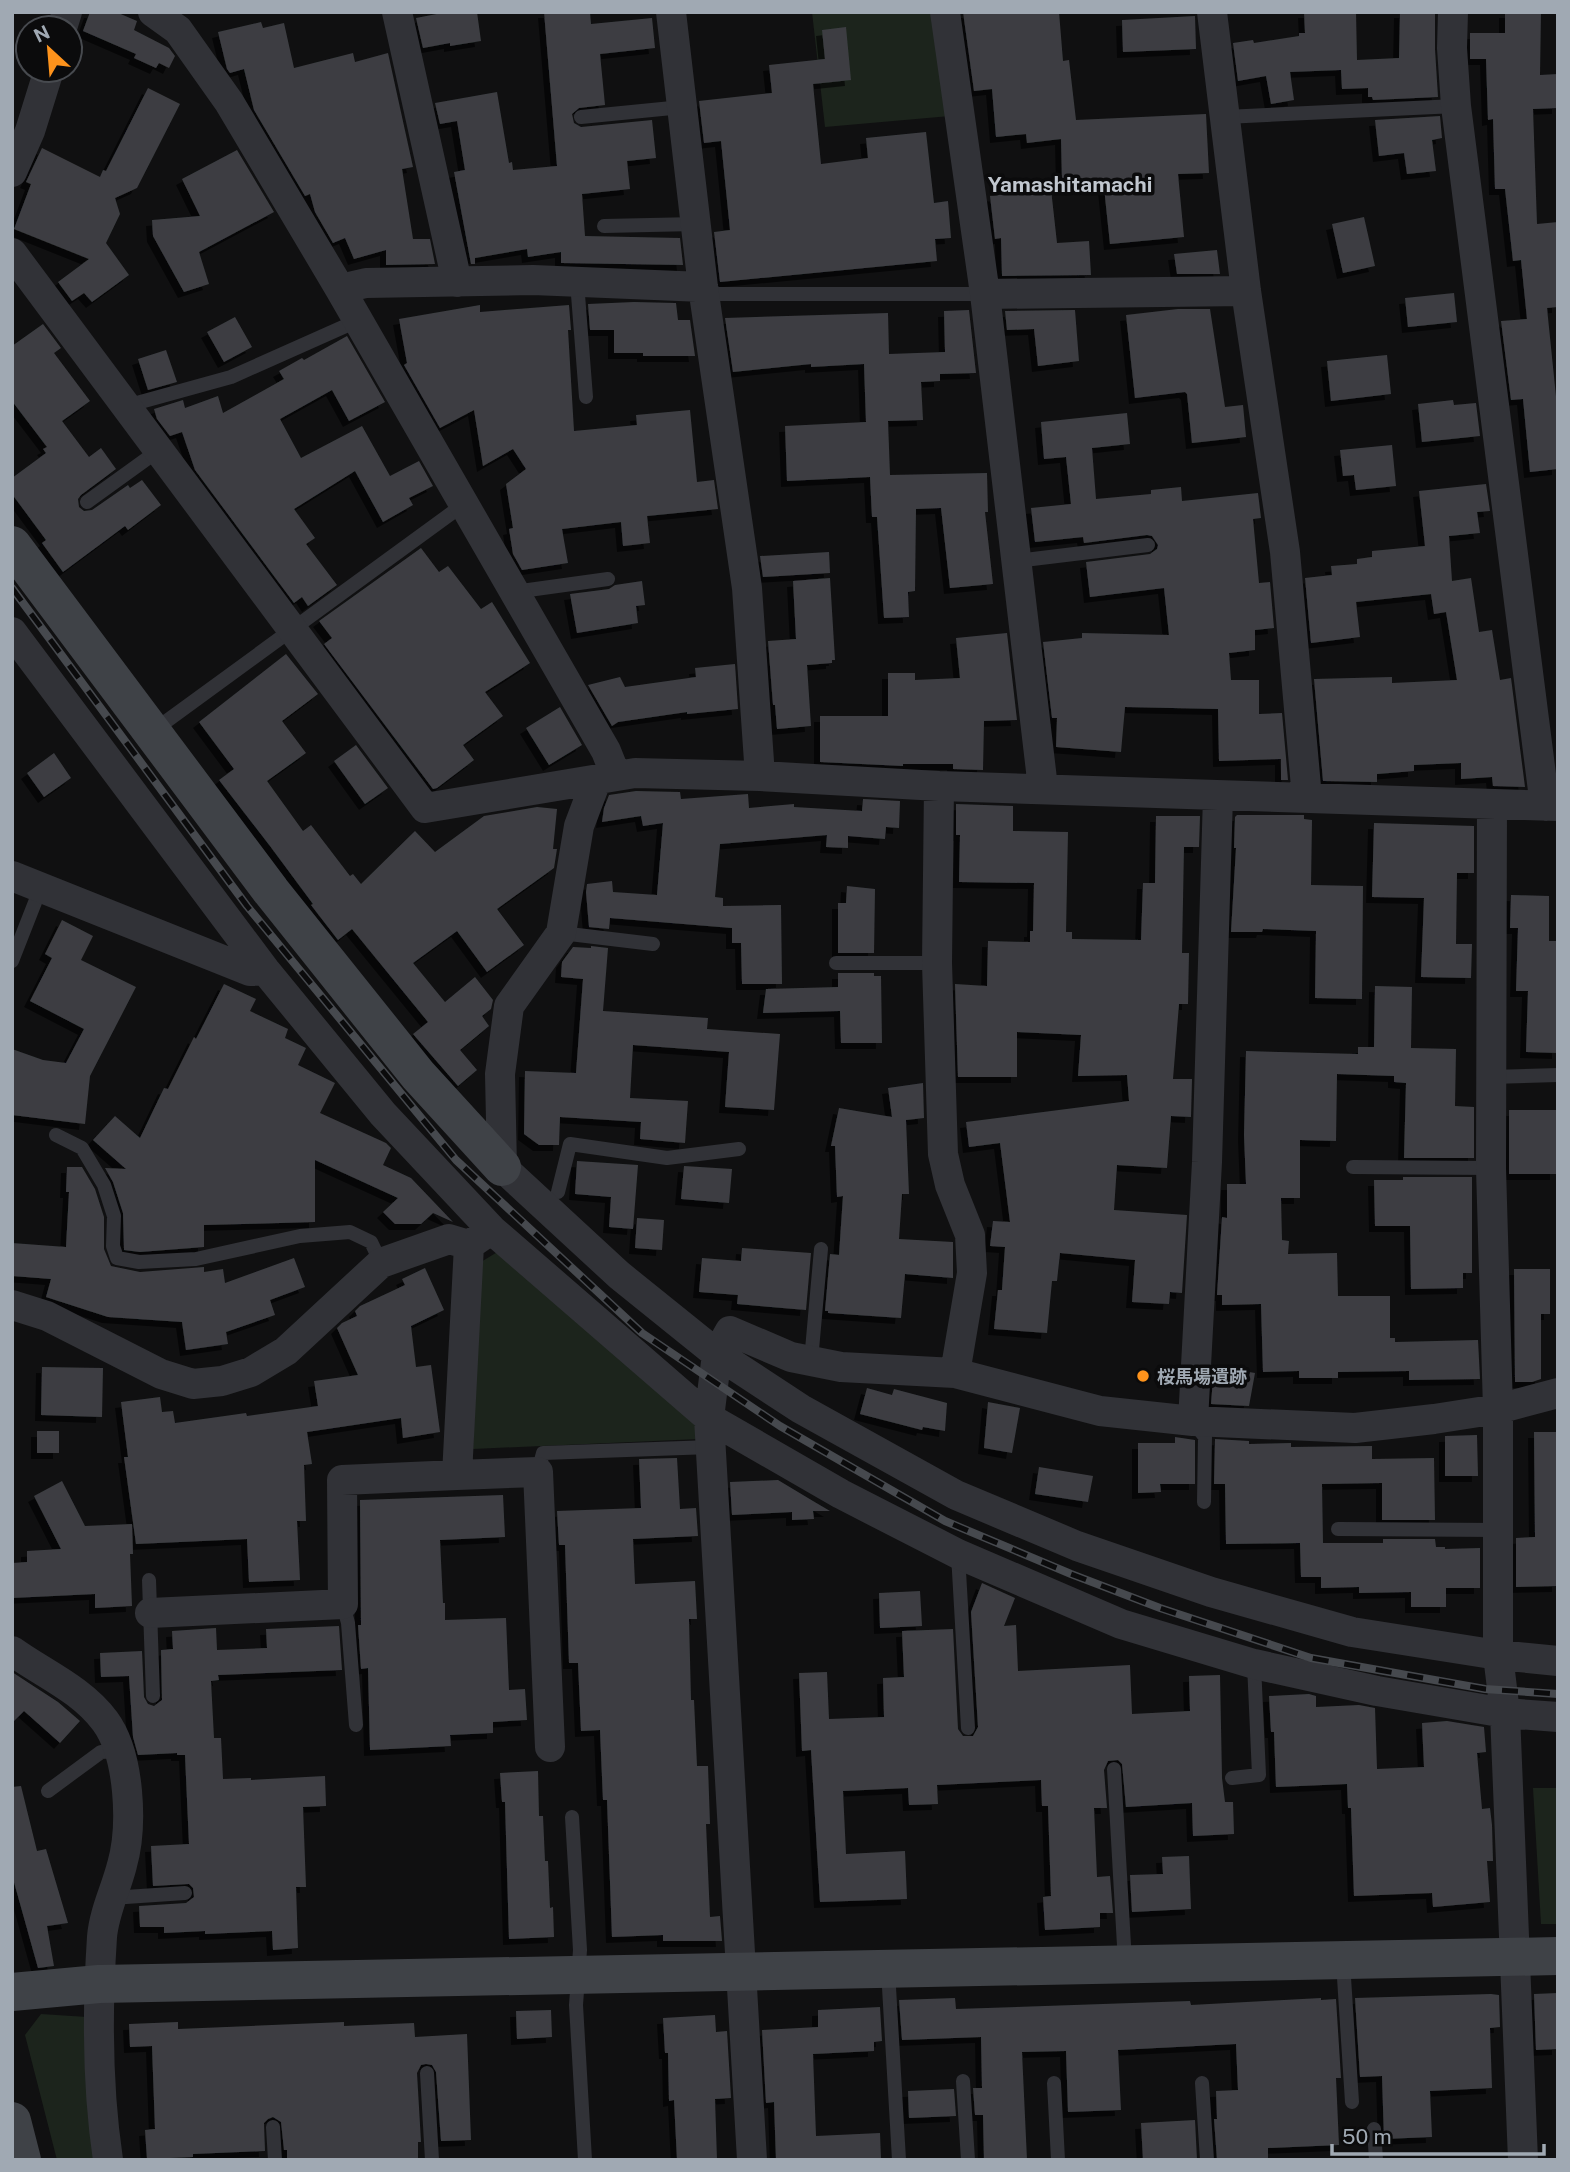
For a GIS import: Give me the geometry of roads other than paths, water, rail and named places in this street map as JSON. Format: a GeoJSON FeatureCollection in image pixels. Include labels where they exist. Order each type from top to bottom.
{"type":"FeatureCollection","features":[{"type":"Feature","properties":{"kind":"street"},"geometry":{"type":"LineString","coordinates":[[153,12],[178,30],[229,102],[341,289],[606,751],[606,779],[579,826],[561,933],[509,1006],[500,1074],[502,1167]]}},
{"type":"Feature","properties":{"kind":"street"},"geometry":{"type":"LineString","coordinates":[[397,12],[457,282]]}},
{"type":"Feature","properties":{"kind":"street"},"geometry":{"type":"LineString","coordinates":[[671,12],[703,287],[747,589],[760,776]]}},
{"type":"Feature","properties":{"kind":"street"},"geometry":{"type":"LineString","coordinates":[[945,12],[985,294],[1043,788]]}},
{"type":"Feature","properties":{"kind":"street"},"geometry":{"type":"LineString","coordinates":[[1212,12],[1246,291],[1286,551],[1307,799]]}},
{"type":"Feature","properties":{"kind":"street"},"geometry":{"type":"LineString","coordinates":[[12,253],[425,808],[635,773],[1551,806],[1456,106],[1452,48],[1453,12]]}},
{"type":"Feature","properties":{"kind":"street"},"geometry":{"type":"LineString","coordinates":[[12,172],[30,131],[45,84]]}},
{"type":"Feature","properties":{"kind":"street"},"geometry":{"type":"LineString","coordinates":[[341,289],[366,283],[533,280],[703,287]]}},
{"type":"Feature","properties":{"kind":"street"},"geometry":{"type":"LineString","coordinates":[[985,294],[1246,291]]}},
{"type":"Feature","properties":{"kind":"street"},"geometry":{"type":"LineString","coordinates":[[12,545],[271,891],[418,1075],[502,1167],[619,1275],[717,1353],[801,1409],[956,1495],[1077,1546],[1211,1592],[1352,1632],[1498,1655],[1558,1661]]}},
{"type":"Feature","properties":{"kind":"street"},"geometry":{"type":"LineString","coordinates":[[12,632],[265,970],[480,1238],[710,1433],[841,1494],[958,1554],[1121,1624],[1254,1664],[1377,1691],[1505,1713],[1558,1717]]}},
{"type":"Feature","properties":{"kind":"street"},"geometry":{"type":"LineString","coordinates":[[939,786],[937,962],[943,1154],[950,1185],[970,1236],[972,1273],[955,1373]]}},
{"type":"Feature","properties":{"kind":"street"},"geometry":{"type":"LineString","coordinates":[[1193,1421],[1207,1162],[1218,796]]}},
{"type":"Feature","properties":{"kind":"street"},"geometry":{"type":"LineString","coordinates":[[1492,804],[1490,1168],[1498,1409],[1498,1655],[1505,1713],[1523,2160]]}},
{"type":"Feature","properties":{"kind":"street"},"geometry":{"type":"LineString","coordinates":[[12,876],[250,971],[265,970]]}},
{"type":"Feature","properties":{"kind":"street"},"geometry":{"type":"LineString","coordinates":[[12,1305],[47,1316],[161,1374],[193,1384],[222,1381],[251,1372],[286,1350],[381,1263],[449,1239],[480,1238]]}},
{"type":"Feature","properties":{"kind":"street"},"geometry":{"type":"LineString","coordinates":[[457,1475],[480,1238]]}},
{"type":"Feature","properties":{"kind":"street"},"geometry":{"type":"LineString","coordinates":[[752,2160],[710,1433],[717,1353],[730,1331],[791,1357],[841,1367],[955,1373],[1100,1411],[1193,1421],[1355,1428],[1498,1409],[1558,1394]]}},
{"type":"Feature","properties":{"kind":"street"},"geometry":{"type":"LineString","coordinates":[[150,1614],[343,1604],[342,1480],[538,1472],[550,1746]]}},
{"type":"Feature","properties":{"kind":"street"},"geometry":{"type":"LineString","coordinates":[[12,1651],[86,1700],[107,1723],[119,1751],[127,1785],[128,1823],[123,1864],[102,1931],[99,1984],[98,2049],[101,2115],[107,2160]]}},
{"type":"Feature","properties":{"kind":"street"},"geometry":{"type":"LineString","coordinates":[[12,1992],[99,1984],[1558,1956]]}},
{"type":"Feature","properties":{"kind":"street"},"geometry":{"type":"LineString","coordinates":[[12,2122],[22,2160]]}},
{"type":"Feature","properties":{"kind":"lane"},"geometry":{"type":"LineString","coordinates":[[1225,117],[1456,106]]}},
{"type":"Feature","properties":{"kind":"lane"},"geometry":{"type":"LineString","coordinates":[[581,117],[682,107]]}},
{"type":"Feature","properties":{"kind":"lane"},"geometry":{"type":"LineString","coordinates":[[604,226],[696,224]]}},
{"type":"Feature","properties":{"kind":"lane"},"geometry":{"type":"LineString","coordinates":[[577,282],[586,397]]}},
{"type":"Feature","properties":{"kind":"lane"},"geometry":{"type":"LineString","coordinates":[[703,287],[718,295],[985,294]]}},
{"type":"Feature","properties":{"kind":"lane"},"geometry":{"type":"LineString","coordinates":[[126,406],[231,377],[359,320]]}},
{"type":"Feature","properties":{"kind":"lane"},"geometry":{"type":"LineString","coordinates":[[87,502],[159,450]]}},
{"type":"Feature","properties":{"kind":"lane"},"geometry":{"type":"LineString","coordinates":[[152,732],[464,504]]}},
{"type":"Feature","properties":{"kind":"lane"},"geometry":{"type":"LineString","coordinates":[[1016,561],[1148,545]]}},
{"type":"Feature","properties":{"kind":"lane"},"geometry":{"type":"LineString","coordinates":[[514,592],[608,579]]}},
{"type":"Feature","properties":{"kind":"lane"},"geometry":{"type":"LineString","coordinates":[[12,961],[41,887]]}},
{"type":"Feature","properties":{"kind":"lane"},"geometry":{"type":"LineString","coordinates":[[561,933],[653,944]]}},
{"type":"Feature","properties":{"kind":"lane"},"geometry":{"type":"LineString","coordinates":[[836,963],[937,962]]}},
{"type":"Feature","properties":{"kind":"lane"},"geometry":{"type":"LineString","coordinates":[[1491,1077],[1558,1075]]}},
{"type":"Feature","properties":{"kind":"lane"},"geometry":{"type":"LineString","coordinates":[[56,1135],[82,1148],[104,1185],[114,1216],[113,1246],[117,1258],[139,1262],[196,1259],[300,1236],[350,1232],[371,1242],[381,1263]]}},
{"type":"Feature","properties":{"kind":"lane"},"geometry":{"type":"LineString","coordinates":[[558,1192],[570,1144],[667,1158],[739,1149]]}},
{"type":"Feature","properties":{"kind":"lane"},"geometry":{"type":"LineString","coordinates":[[1353,1167],[1490,1168]]}},
{"type":"Feature","properties":{"kind":"lane"},"geometry":{"type":"LineString","coordinates":[[811,1361],[821,1248]]}},
{"type":"Feature","properties":{"kind":"lane"},"geometry":{"type":"LineString","coordinates":[[1193,1421],[1205,1437],[1204,1502]]}},
{"type":"Feature","properties":{"kind":"lane"},"geometry":{"type":"LineString","coordinates":[[538,1472],[544,1453],[710,1433]]}},
{"type":"Feature","properties":{"kind":"lane"},"geometry":{"type":"LineString","coordinates":[[1338,1529],[1498,1530]]}},
{"type":"Feature","properties":{"kind":"lane"},"geometry":{"type":"LineString","coordinates":[[958,1554],[968,1728]]}},
{"type":"Feature","properties":{"kind":"lane"},"geometry":{"type":"LineString","coordinates":[[149,1580],[153,1696]]}},
{"type":"Feature","properties":{"kind":"lane"},"geometry":{"type":"LineString","coordinates":[[343,1604],[348,1623],[356,1725]]}},
{"type":"Feature","properties":{"kind":"lane"},"geometry":{"type":"LineString","coordinates":[[1232,1777],[1259,1775],[1254,1664]]}},
{"type":"Feature","properties":{"kind":"lane"},"geometry":{"type":"LineString","coordinates":[[48,1791],[101,1752],[119,1751]]}},
{"type":"Feature","properties":{"kind":"lane"},"geometry":{"type":"LineString","coordinates":[[1114,1769],[1125,1964]]}},
{"type":"Feature","properties":{"kind":"lane"},"geometry":{"type":"LineString","coordinates":[[572,1817],[580,1950],[576,2005],[585,2160]]}},
{"type":"Feature","properties":{"kind":"lane"},"geometry":{"type":"LineString","coordinates":[[111,1898],[185,1893]]}},
{"type":"Feature","properties":{"kind":"lane"},"geometry":{"type":"LineString","coordinates":[[1343,1960],[1352,2102]]}},
{"type":"Feature","properties":{"kind":"lane"},"geometry":{"type":"LineString","coordinates":[[888,1969],[899,2160]]}},
{"type":"Feature","properties":{"kind":"lane"},"geometry":{"type":"LineString","coordinates":[[427,2073],[432,2160]]}},
{"type":"Feature","properties":{"kind":"lane"},"geometry":{"type":"LineString","coordinates":[[963,2081],[968,2160]]}},
{"type":"Feature","properties":{"kind":"lane"},"geometry":{"type":"LineString","coordinates":[[1202,2082],[1207,2160]]}},
{"type":"Feature","properties":{"kind":"lane"},"geometry":{"type":"LineString","coordinates":[[1054,2083],[1058,2160]]}},
{"type":"Feature","properties":{"kind":"lane"},"geometry":{"type":"LineString","coordinates":[[273,2127],[275,2160]]}},
{"type":"Feature","properties":{"kind":"lane"},"geometry":{"type":"LineString","coordinates":[[1374,2129],[1376,2160]]}},
{"type":"Feature","properties":{"kind":"railway"},"geometry":{"type":"LineString","coordinates":[[12,588],[247,906],[456,1160],[642,1333],[780,1426],[945,1521],[1071,1574],[1160,1608],[1311,1658],[1485,1689],[1558,1694]]}},
{"type":"Feature","properties":{"kind":"place","name":"桜馬場遺跡"},"geometry":{"type":"Point","coordinates":[1143,1376]}},
{"type":"Feature","properties":{"kind":"district","name":"Yamashitamachi"},"geometry":{"type":"Point","coordinates":[1070,184]}}]}
